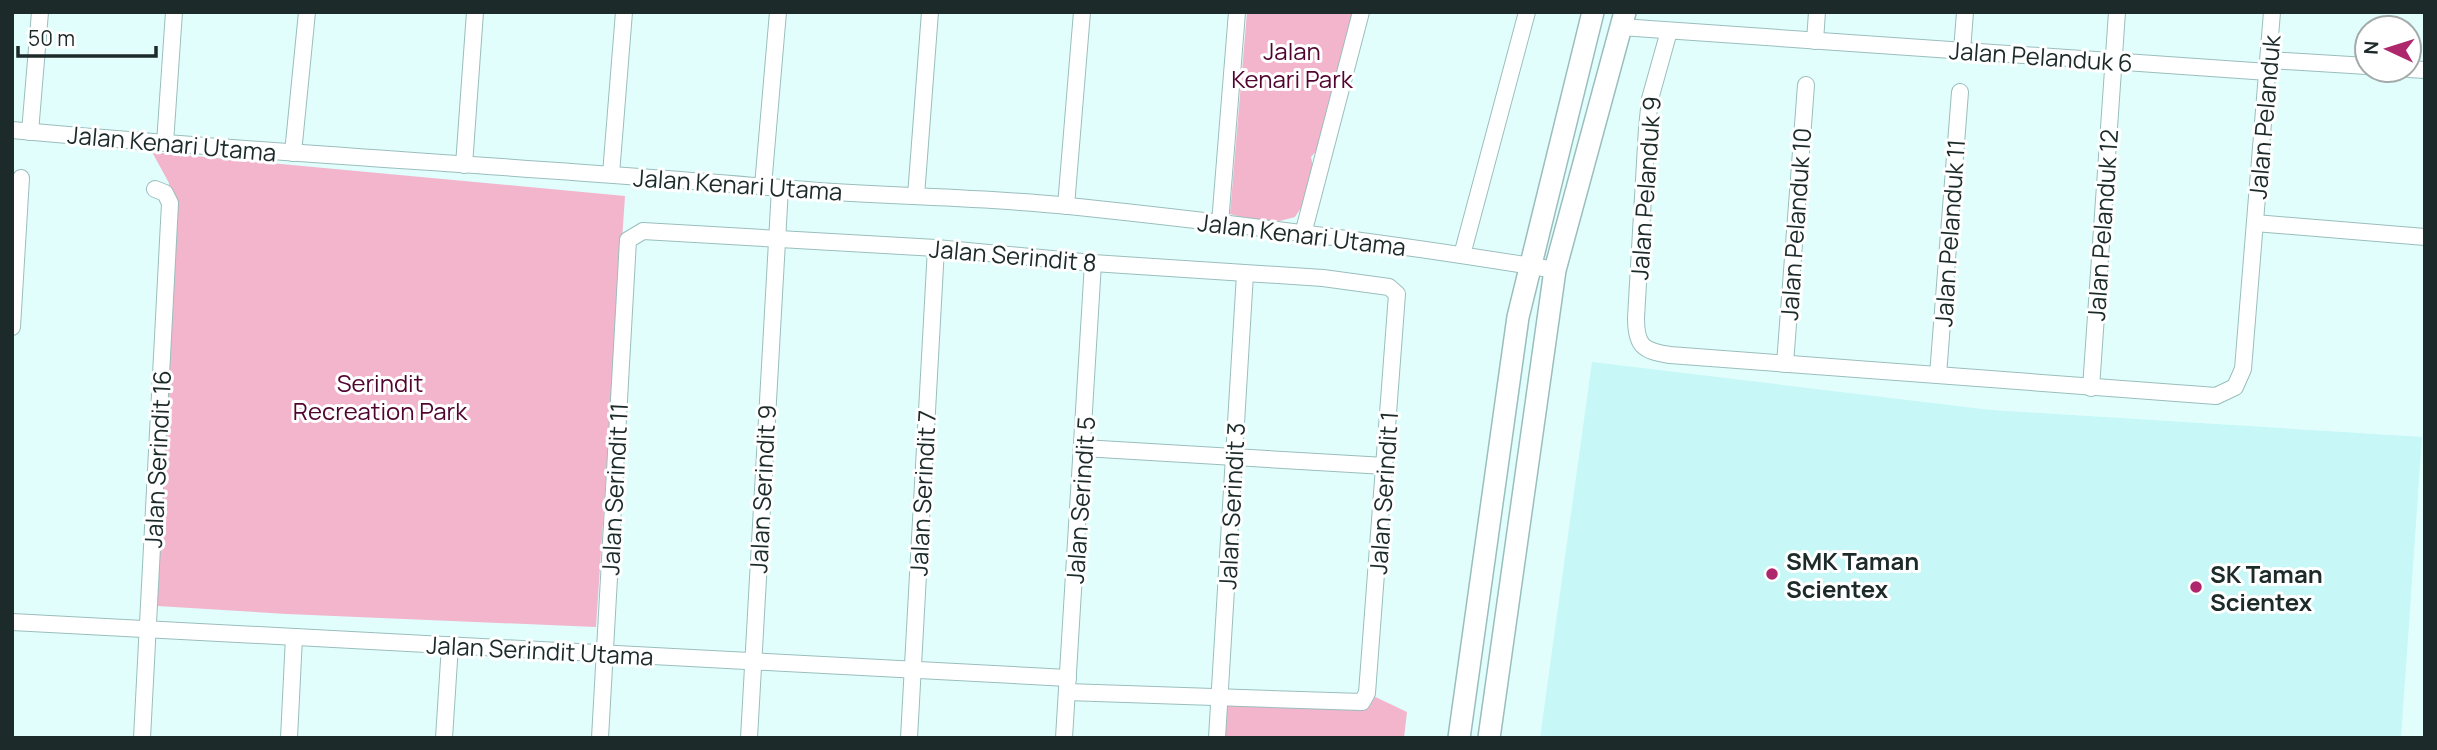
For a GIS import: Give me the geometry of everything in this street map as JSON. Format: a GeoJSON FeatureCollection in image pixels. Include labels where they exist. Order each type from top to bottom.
{"type":"FeatureCollection","features":[{"type":"Feature","properties":{"kind":"street"},"geometry":{"type":"LineString","coordinates":[[30,132],[40,12]]}},
{"type":"Feature","properties":{"kind":"street"},"geometry":{"type":"LineString","coordinates":[[165,143],[174,12]]}},
{"type":"Feature","properties":{"kind":"street"},"geometry":{"type":"LineString","coordinates":[[293,153],[307,12]]}},
{"type":"Feature","properties":{"kind":"street"},"geometry":{"type":"LineString","coordinates":[[464,165],[475,12]]}},
{"type":"Feature","properties":{"kind":"street"},"geometry":{"type":"LineString","coordinates":[[611,174],[624,12]]}},
{"type":"Feature","properties":{"kind":"street"},"geometry":{"type":"LineString","coordinates":[[763,186],[778,12]]}},
{"type":"Feature","properties":{"kind":"street"},"geometry":{"type":"LineString","coordinates":[[916,196],[930,12]]}},
{"type":"Feature","properties":{"kind":"street"},"geometry":{"type":"LineString","coordinates":[[1066,206],[1082,12]]}},
{"type":"Feature","properties":{"kind":"street"},"geometry":{"type":"LineString","coordinates":[[1220,223],[1237,12]]}},
{"type":"Feature","properties":{"kind":"street"},"geometry":{"type":"LineString","coordinates":[[1303,234],[1361,12]]}},
{"type":"Feature","properties":{"kind":"street"},"geometry":{"type":"LineString","coordinates":[[1462,255],[1527,12]]}},
{"type":"Feature","properties":{"kind":"street"},"geometry":{"type":"LineString","coordinates":[[1459,738],[1518,317],[1593,12]]}},
{"type":"Feature","properties":{"kind":"street"},"geometry":{"type":"LineString","coordinates":[[1815,41],[1816,12]]}},
{"type":"Feature","properties":{"kind":"street"},"geometry":{"type":"LineString","coordinates":[[1962,51],[1965,12]]}},
{"type":"Feature","properties":{"kind":"street","name":"Jalan Pelanduk 12"},"geometry":{"type":"LineString","coordinates":[[2091,388],[2117,12]]}},
{"type":"Feature","properties":{"kind":"street","name":"Jalan Pelanduk"},"geometry":{"type":"LineString","coordinates":[[2091,388],[2216,396],[2235,387],[2243,369],[2273,12]]}},
{"type":"Feature","properties":{"kind":"street"},"geometry":{"type":"LineString","coordinates":[[1578,72],[1600,34],[1623,20]]}},
{"type":"Feature","properties":{"kind":"street"},"geometry":{"type":"LineString","coordinates":[[1489,738],[1555,270],[1623,20]]}},
{"type":"Feature","properties":{"kind":"street","name":"Jalan Pelanduk 6"},"geometry":{"type":"LineString","coordinates":[[1623,20],[1669,31],[2113,61],[2353,66]]}},
{"type":"Feature","properties":{"kind":"street","name":"Jalan Pelanduk 9"},"geometry":{"type":"LineString","coordinates":[[1669,31],[1650,99],[1636,335],[1643,346],[1653,352],[1785,364]]}},
{"type":"Feature","properties":{"kind":"street","name":"Jalan Pelanduk 10"},"geometry":{"type":"LineString","coordinates":[[1785,364],[1806,85]]}},
{"type":"Feature","properties":{"kind":"street","name":"Jalan Pelanduk 11"},"geometry":{"type":"LineString","coordinates":[[1938,375],[1960,92]]}},
{"type":"Feature","properties":{"kind":"street","name":"Jalan Kenari Utama"},"geometry":{"type":"LineString","coordinates":[[12,130],[293,153],[1066,206],[1220,223],[1555,270]]}},
{"type":"Feature","properties":{"kind":"street"},"geometry":{"type":"LineString","coordinates":[[12,327],[20,178]]}},
{"type":"Feature","properties":{"kind":"street","name":"Jalan Serindit 9"},"geometry":{"type":"LineString","coordinates":[[749,738],[780,188]]}},
{"type":"Feature","properties":{"kind":"street","name":"Jalan Serindit 16"},"geometry":{"type":"LineString","coordinates":[[142,738],[170,203],[165,193],[155,189]]}},
{"type":"Feature","properties":{"kind":"street","name":"Jalan Pelanduk"},"geometry":{"type":"LineString","coordinates":[[2255,223],[2425,237]]}},
{"type":"Feature","properties":{"kind":"street","name":"Jalan Serindit 8"},"geometry":{"type":"LineString","coordinates":[[628,240],[643,231],[936,248],[1357,283],[1389,287],[1397,294]]}},
{"type":"Feature","properties":{"kind":"street","name":"Jalan Serindit 11"},"geometry":{"type":"LineString","coordinates":[[600,738],[628,240]]}},
{"type":"Feature","properties":{"kind":"street","name":"Jalan Serindit 7"},"geometry":{"type":"LineString","coordinates":[[909,738],[936,248]]}},
{"type":"Feature","properties":{"kind":"street","name":"Jalan Serindit 5"},"geometry":{"type":"LineString","coordinates":[[1064,738],[1093,263]]}},
{"type":"Feature","properties":{"kind":"street","name":"Jalan Serindit 3"},"geometry":{"type":"LineString","coordinates":[[1217,738],[1245,274]]}},
{"type":"Feature","properties":{"kind":"street","name":"Jalan Serindit 1"},"geometry":{"type":"LineString","coordinates":[[1367,693],[1397,294]]}},
{"type":"Feature","properties":{"kind":"street"},"geometry":{"type":"LineString","coordinates":[[1785,364],[2091,388]]}},
{"type":"Feature","properties":{"kind":"street"},"geometry":{"type":"LineString","coordinates":[[1083,448],[1385,466]]}},
{"type":"Feature","properties":{"kind":"street","name":"Jalan Serindit Utama"},"geometry":{"type":"LineString","coordinates":[[12,622],[912,670],[1219,696],[1353,703],[1363,702],[1367,693]]}},
{"type":"Feature","properties":{"kind":"street"},"geometry":{"type":"LineString","coordinates":[[289,738],[294,637]]}},
{"type":"Feature","properties":{"kind":"street"},"geometry":{"type":"LineString","coordinates":[[444,738],[450,645]]}},
{"type":"Feature","properties":{"kind":"shaded area"},"geometry":{"type":"Polygon","coordinates":[[[1592,362],[1991,410],[2422,437],[2401,738],[1540,738],[1592,362]]]}},
{"type":"Feature","properties":{"kind":"green space","name":"Jalan Kenari Park"},"geometry":{"type":"Polygon","coordinates":[[[1247,12],[1357,12],[1318,149],[1311,157],[1314,175],[1311,189],[1295,217],[1268,224],[1230,214],[1247,12]]]}},
{"type":"Feature","properties":{"kind":"green space","name":"Serindit Recreation Park"},"geometry":{"type":"Polygon","coordinates":[[[152,152],[625,196],[596,627],[141,605],[169,183],[152,152]]]}},
{"type":"Feature","properties":{"kind":"green space"},"geometry":{"type":"Polygon","coordinates":[[[1367,693],[1407,712],[1404,738],[1217,738],[1219,696],[1353,703],[1367,693]]]}},
{"type":"Feature","properties":{"kind":"place","name":"SMK Taman Scientex"},"geometry":{"type":"Point","coordinates":[1772,574]}},
{"type":"Feature","properties":{"kind":"place","name":"SK Taman Scientex"},"geometry":{"type":"Point","coordinates":[2196,587]}}]}
